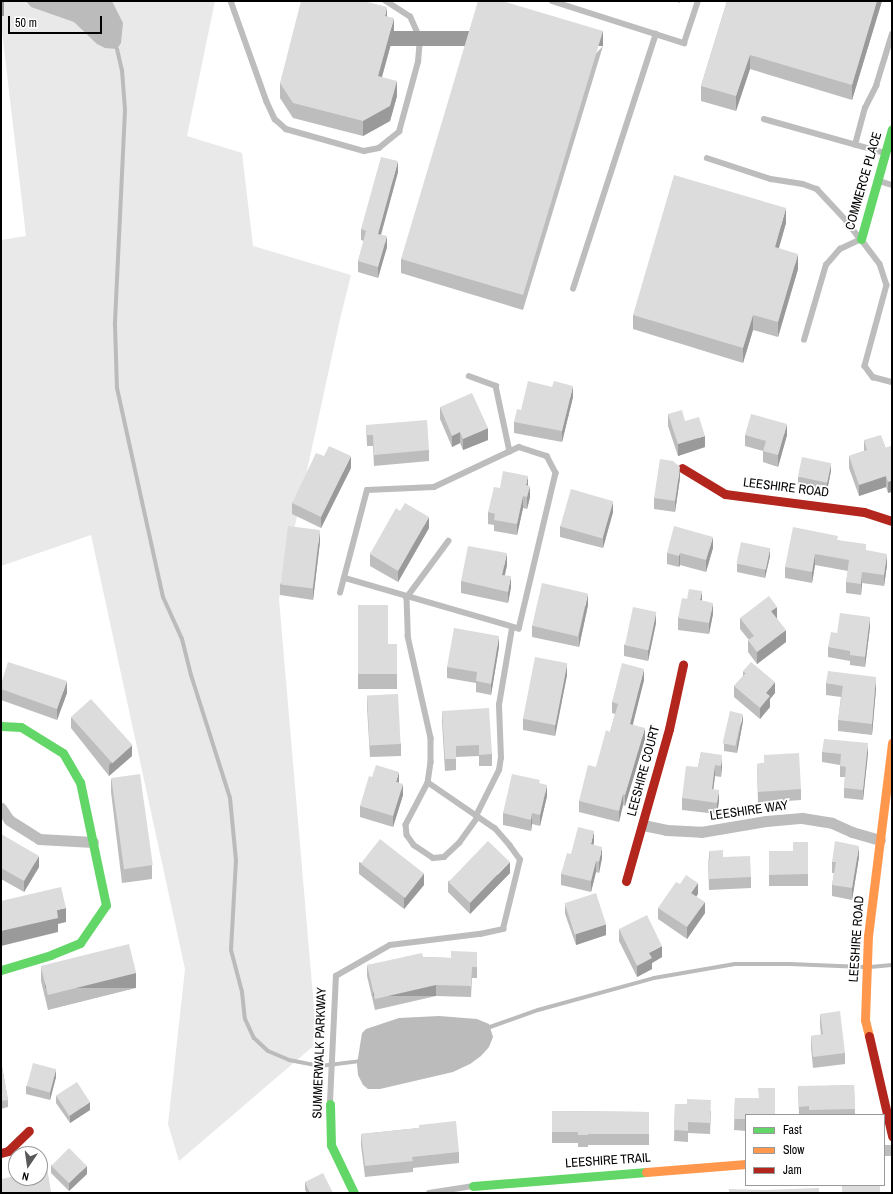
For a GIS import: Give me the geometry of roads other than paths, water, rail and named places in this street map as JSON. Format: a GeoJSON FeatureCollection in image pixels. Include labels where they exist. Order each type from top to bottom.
{"type":"FeatureCollection","features":[{"type":"Feature","properties":{"kind":"street","name":"COMMERCE PLACE"},"geometry":{"type":"LineString","coordinates":[[861,239],[892,129]]}},
{"type":"Feature","properties":{"kind":"street","name":"LEESHIRE ROAD"},"geometry":{"type":"LineString","coordinates":[[682,468],[725,494],[864,512],[892,521]]}},
{"type":"Feature","properties":{"kind":"street","name":"LEESHIRE COURT"},"geometry":{"type":"LineString","coordinates":[[626,881],[643,825],[653,781],[669,729],[683,665]]}},
{"type":"Feature","properties":{"kind":"street"},"geometry":{"type":"LineString","coordinates":[[1,726],[21,727],[63,753],[80,782],[106,905],[80,943],[51,955],[1,970]]}},
{"type":"Feature","properties":{"kind":"street","name":"LEESHIRE ROAD"},"geometry":{"type":"LineString","coordinates":[[892,742],[868,936],[865,1020],[892,1136]]}},
{"type":"Feature","properties":{"kind":"street"},"geometry":{"type":"LineString","coordinates":[[1,808],[9,820],[39,839],[93,842]]}},
{"type":"Feature","properties":{"kind":"street","name":"LEESHIRE WAY"},"geometry":{"type":"LineString","coordinates":[[643,825],[666,830],[701,832],[766,821],[802,818],[832,824],[852,832],[880,840]]}},
{"type":"Feature","properties":{"kind":"street","name":"SUMMERWALK PARKWAY"},"geometry":{"type":"LineString","coordinates":[[330,1104],[331,1144],[354,1193]]}},
{"type":"Feature","properties":{"kind":"street"},"geometry":{"type":"LineString","coordinates":[[1,1153],[8,1151],[29,1131]]}},
{"type":"Feature","properties":{"kind":"street","name":"LEESHIRE TRAIL"},"geometry":{"type":"LineString","coordinates":[[473,1186],[745,1164]]}},
{"type":"Feature","properties":{"kind":"lane"},"geometry":{"type":"LineString","coordinates":[[232,1],[265,96],[275,119],[286,129],[364,151],[379,148],[398,132],[418,62],[420,39],[410,17],[385,1]]}},
{"type":"Feature","properties":{"kind":"lane"},"geometry":{"type":"LineString","coordinates":[[552,1],[684,43],[698,1]]}},
{"type":"Feature","properties":{"kind":"lane"},"geometry":{"type":"LineString","coordinates":[[573,289],[656,34]]}},
{"type":"Feature","properties":{"kind":"lane"},"geometry":{"type":"LineString","coordinates":[[855,145],[865,108],[876,86],[892,34]]}},
{"type":"Feature","properties":{"kind":"lane"},"geometry":{"type":"LineString","coordinates":[[764,119],[885,153]]}},
{"type":"Feature","properties":{"kind":"lane"},"geometry":{"type":"LineString","coordinates":[[707,158],[771,179],[803,184],[817,189],[846,220],[880,264],[887,285],[865,366],[873,377],[892,382]]}},
{"type":"Feature","properties":{"kind":"lane"},"geometry":{"type":"LineString","coordinates":[[877,180],[892,185]]}},
{"type":"Feature","properties":{"kind":"lane"},"geometry":{"type":"LineString","coordinates":[[804,340],[826,265],[840,249],[861,239]]}},
{"type":"Feature","properties":{"kind":"lane"},"geometry":{"type":"LineString","coordinates":[[469,376],[496,386],[510,452]]}},
{"type":"Feature","properties":{"kind":"lane"},"geometry":{"type":"LineString","coordinates":[[340,593],[367,490],[434,487],[519,447],[547,456],[556,473],[519,629],[408,598],[369,584],[344,578]]}},
{"type":"Feature","properties":{"kind":"lane"},"geometry":{"type":"LineString","coordinates":[[449,541],[408,598],[408,636],[431,738],[431,762],[428,783],[406,825],[407,835],[414,844],[433,858],[444,857],[459,843],[477,817],[499,770],[501,758],[499,705],[512,628]]}},
{"type":"Feature","properties":{"kind":"lane","name":"SUMMERWALK PARKWAY"},"geometry":{"type":"LineString","coordinates":[[330,1104],[336,976],[390,945],[480,934],[503,928],[520,860],[495,829],[428,783]]}},
{"type":"Feature","properties":{"kind":"lane"},"geometry":{"type":"LineString","coordinates":[[429,1193],[473,1186]]}},
{"type":"Feature","properties":{"kind":"waterway"},"geometry":{"type":"LineString","coordinates":[[117,49],[122,70],[125,110],[115,325],[117,388],[163,597],[182,639],[191,675],[230,798],[236,860],[231,950],[242,992],[245,1019],[254,1038],[268,1051],[289,1060],[320,1066],[358,1061]]}},
{"type":"Feature","properties":{"kind":"waterway"},"geometry":{"type":"LineString","coordinates":[[490,1027],[538,1010],[654,978],[735,964],[789,964],[864,967]]}},
{"type":"Feature","properties":{"kind":"waterway"},"geometry":{"type":"LineString","coordinates":[[870,967],[892,965]]}}]}
